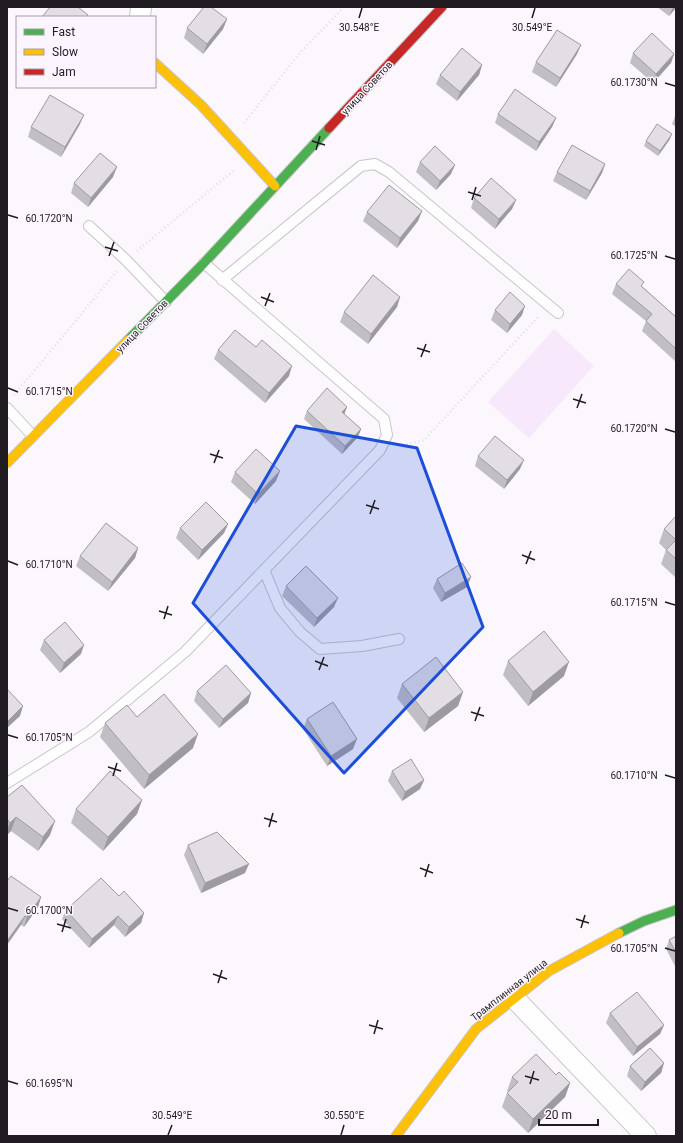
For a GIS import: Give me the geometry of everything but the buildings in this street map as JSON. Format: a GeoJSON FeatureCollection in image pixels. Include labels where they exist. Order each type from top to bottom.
{"type":"FeatureCollection","features":[{"type":"Feature","properties":{"kind":"main road","name":"улица Советов"},"geometry":{"type":"LineString","coordinates":[[7,463],[204,263],[442,7]]}},
{"type":"Feature","properties":{"kind":"main road"},"geometry":{"type":"LineString","coordinates":[[156,64],[201,106],[275,186]]}},
{"type":"Feature","properties":{"kind":"main road","name":"Трамплинная улица"},"geometry":{"type":"LineString","coordinates":[[396,1136],[476,1028],[549,971],[603,940],[644,921],[676,910]]}},
{"type":"Feature","properties":{"kind":"street"},"geometry":{"type":"LineString","coordinates":[[515,999],[646,1136]]}},
{"type":"Feature","properties":{"kind":"lane"},"geometry":{"type":"LineString","coordinates":[[222,280],[361,166],[375,164],[389,172],[558,313]]}},
{"type":"Feature","properties":{"kind":"lane"},"geometry":{"type":"LineString","coordinates":[[89,226],[126,260],[166,302]]}},
{"type":"Feature","properties":{"kind":"lane"},"geometry":{"type":"LineString","coordinates":[[7,783],[95,727],[185,652],[380,450],[386,435],[384,419],[204,263]]}},
{"type":"Feature","properties":{"kind":"lane"},"geometry":{"type":"LineString","coordinates":[[7,408],[33,436]]}},
{"type":"Feature","properties":{"kind":"lane"},"geometry":{"type":"LineString","coordinates":[[264,570],[280,608],[300,632],[320,649],[362,646],[399,639]]}},
{"type":"Feature","properties":{"kind":"path"},"geometry":{"type":"LineString","coordinates":[[232,138],[300,54],[344,7]]}},
{"type":"Feature","properties":{"kind":"path"},"geometry":{"type":"LineString","coordinates":[[380,450],[424,440],[549,305]]}},
{"type":"Feature","properties":{"kind":"highlighted area"},"geometry":{"type":"Polygon","coordinates":[[[296,426],[417,448],[483,627],[344,773],[193,603],[296,426]]]}},
{"type":"Feature","properties":{"kind":"shaded area"},"geometry":{"type":"Polygon","coordinates":[[[554,329],[594,366],[529,438],[488,402],[554,329]]]}},
{"type":"Feature","properties":{"kind":"traffic: fast"},"geometry":{"type":"LineString","coordinates":[[128,340],[204,263],[329,128]]}},
{"type":"Feature","properties":{"kind":"traffic: fast"},"geometry":{"type":"LineString","coordinates":[[619,933],[644,921],[676,910]]}},
{"type":"Feature","properties":{"kind":"traffic: slow"},"geometry":{"type":"LineString","coordinates":[[156,64],[201,105],[275,186]]}},
{"type":"Feature","properties":{"kind":"traffic: slow"},"geometry":{"type":"LineString","coordinates":[[7,463],[128,340]]}},
{"type":"Feature","properties":{"kind":"traffic: slow"},"geometry":{"type":"LineString","coordinates":[[396,1136],[476,1029],[549,971],[619,933]]}},
{"type":"Feature","properties":{"kind":"traffic: jam"},"geometry":{"type":"LineString","coordinates":[[329,128],[442,7]]}}]}
